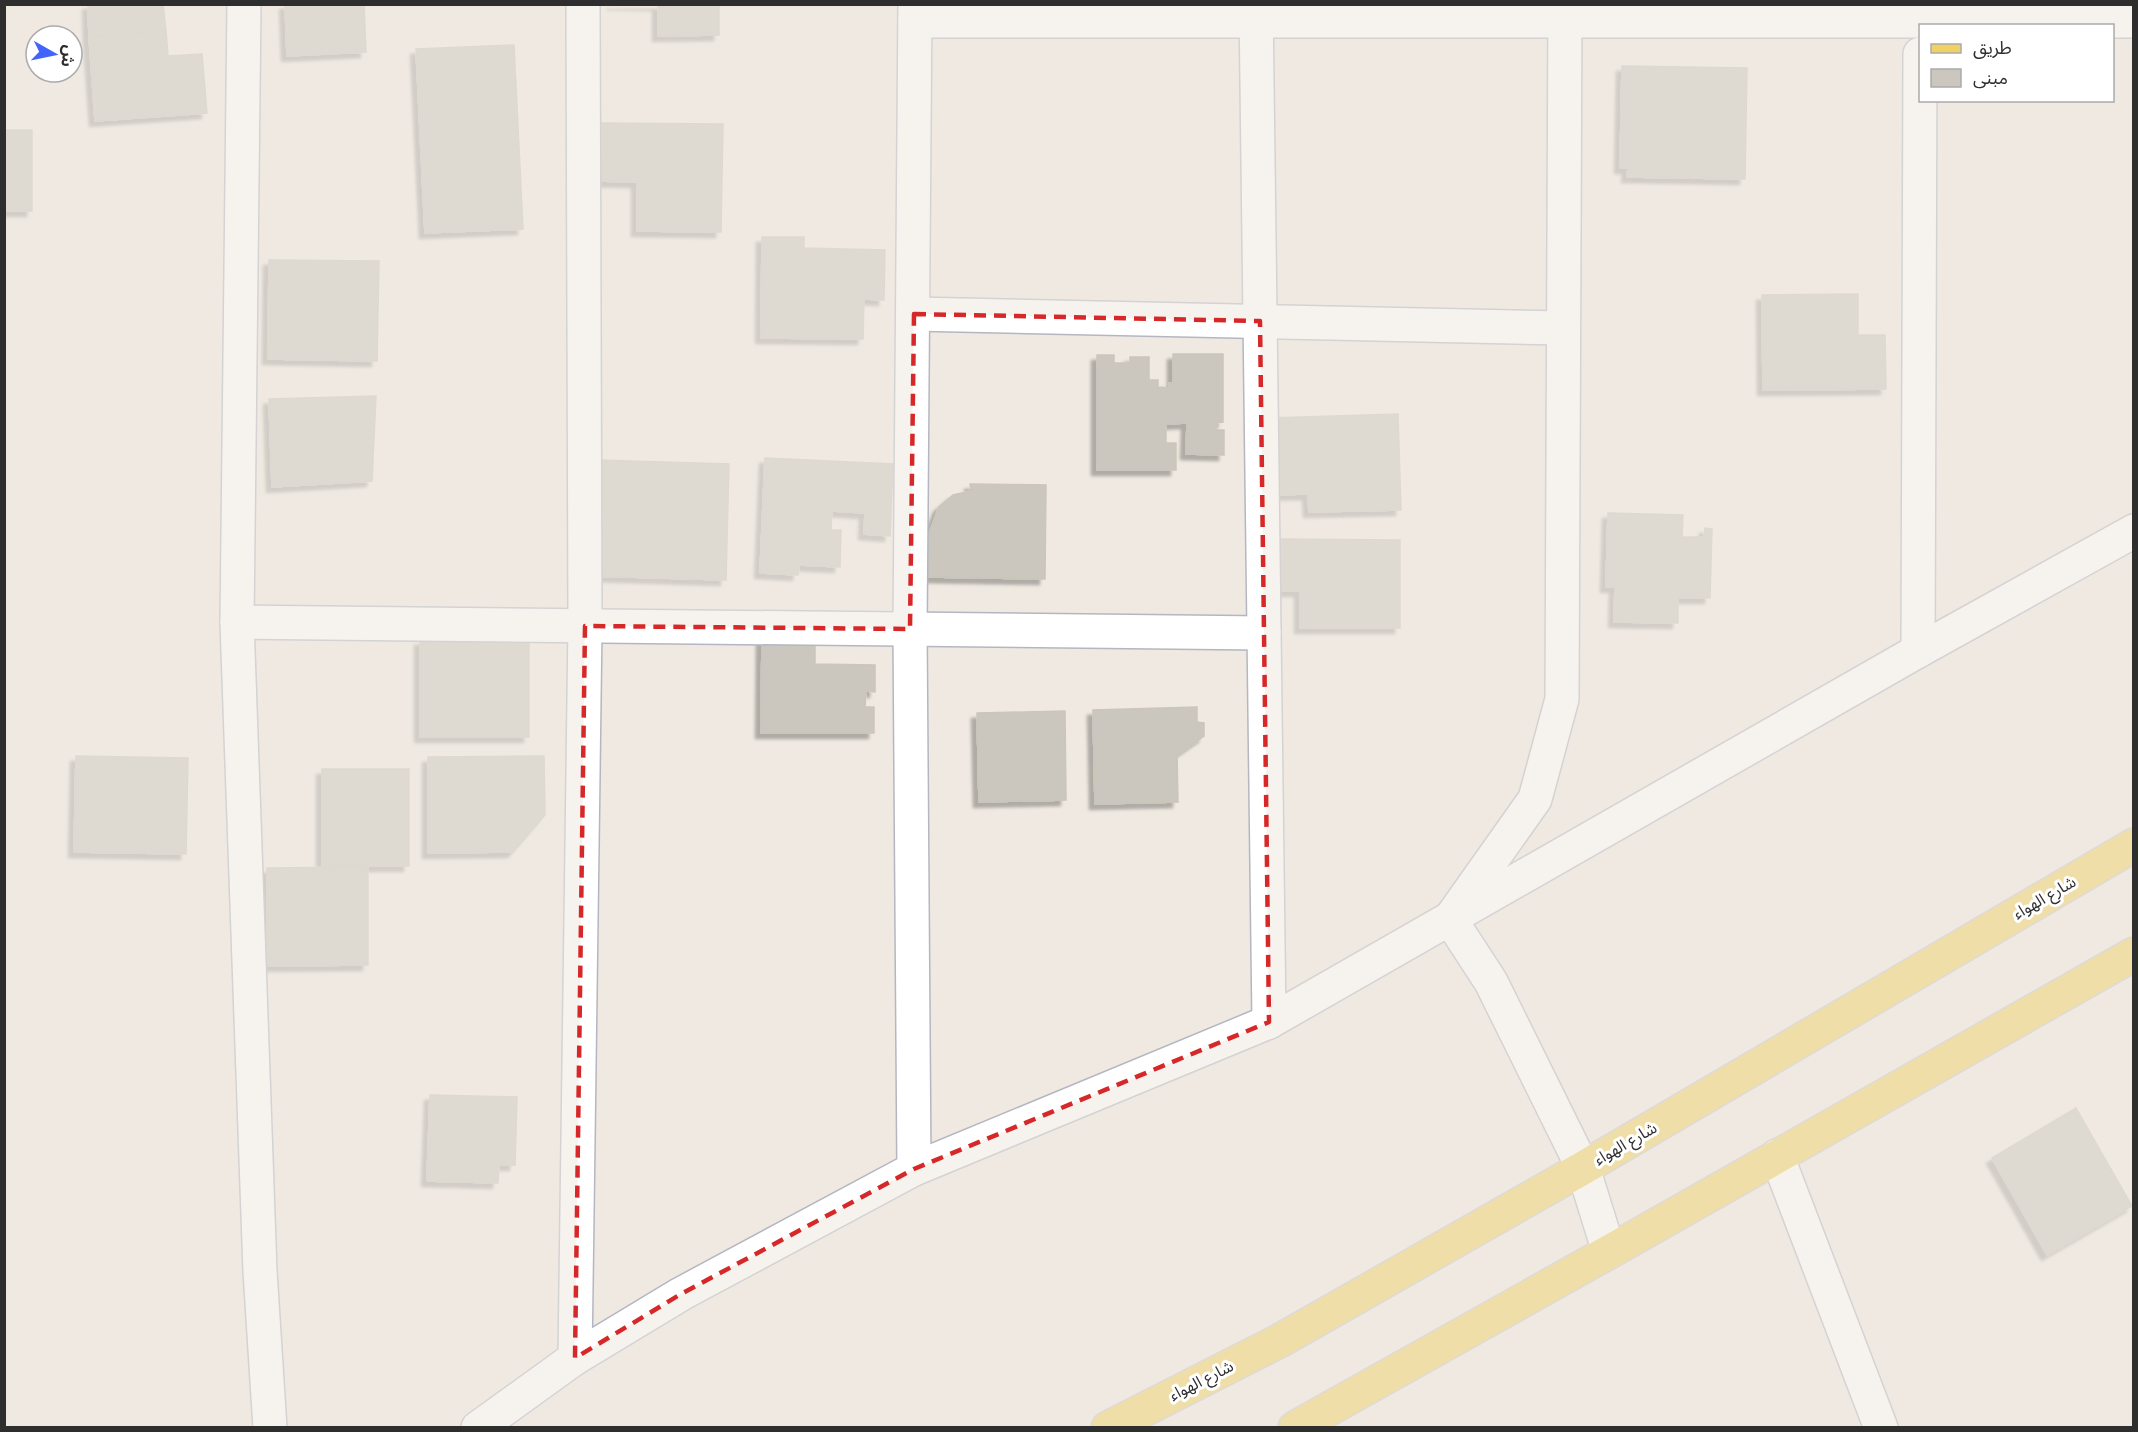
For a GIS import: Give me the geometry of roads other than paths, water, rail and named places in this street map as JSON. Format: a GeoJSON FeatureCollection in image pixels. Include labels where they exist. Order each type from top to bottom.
{"type":"FeatureCollection","features":[{"type":"Feature","properties":{"kind":"main road","name":"شارع الهواء"},"geometry":{"type":"LineString","coordinates":[[1108,1428],[1281,1340],[1583,1168],[2133,845]]}},
{"type":"Feature","properties":{"kind":"main road"},"geometry":{"type":"LineString","coordinates":[[1295,1428],[2133,954]]}},
{"type":"Feature","properties":{"kind":"street"},"geometry":{"type":"LineString","coordinates":[[244,4],[237,622],[260,1271],[270,1428]]}},
{"type":"Feature","properties":{"kind":"street"},"geometry":{"type":"LineString","coordinates":[[574,1358],[585,626],[582,4]]}},
{"type":"Feature","properties":{"kind":"street"},"geometry":{"type":"LineString","coordinates":[[1256,12],[1269,1022]]}},
{"type":"Feature","properties":{"kind":"street"},"geometry":{"type":"LineString","coordinates":[[1450,919],[1535,799],[1562,699],[1565,12]]}},
{"type":"Feature","properties":{"kind":"street"},"geometry":{"type":"LineString","coordinates":[[914,1169],[910,629],[915,13],[1565,12],[1921,23],[2133,21]]}},
{"type":"Feature","properties":{"kind":"street"},"geometry":{"type":"LineString","coordinates":[[1918,651],[1920,102]]}},
{"type":"Feature","properties":{"kind":"street"},"geometry":{"type":"LineString","coordinates":[[914,314],[1563,328]]}},
{"type":"Feature","properties":{"kind":"street"},"geometry":{"type":"LineString","coordinates":[[478,1428],[574,1358],[681,1294],[914,1169],[1269,1022],[1918,651],[2133,531]]}},
{"type":"Feature","properties":{"kind":"street"},"geometry":{"type":"LineString","coordinates":[[237,622],[1264,633]]}},
{"type":"Feature","properties":{"kind":"street"},"geometry":{"type":"LineString","coordinates":[[1450,919],[1491,982],[1583,1168],[1609,1252]]}},
{"type":"Feature","properties":{"kind":"street"},"geometry":{"type":"LineString","coordinates":[[1777,1156],[1881,1428]]}}]}
